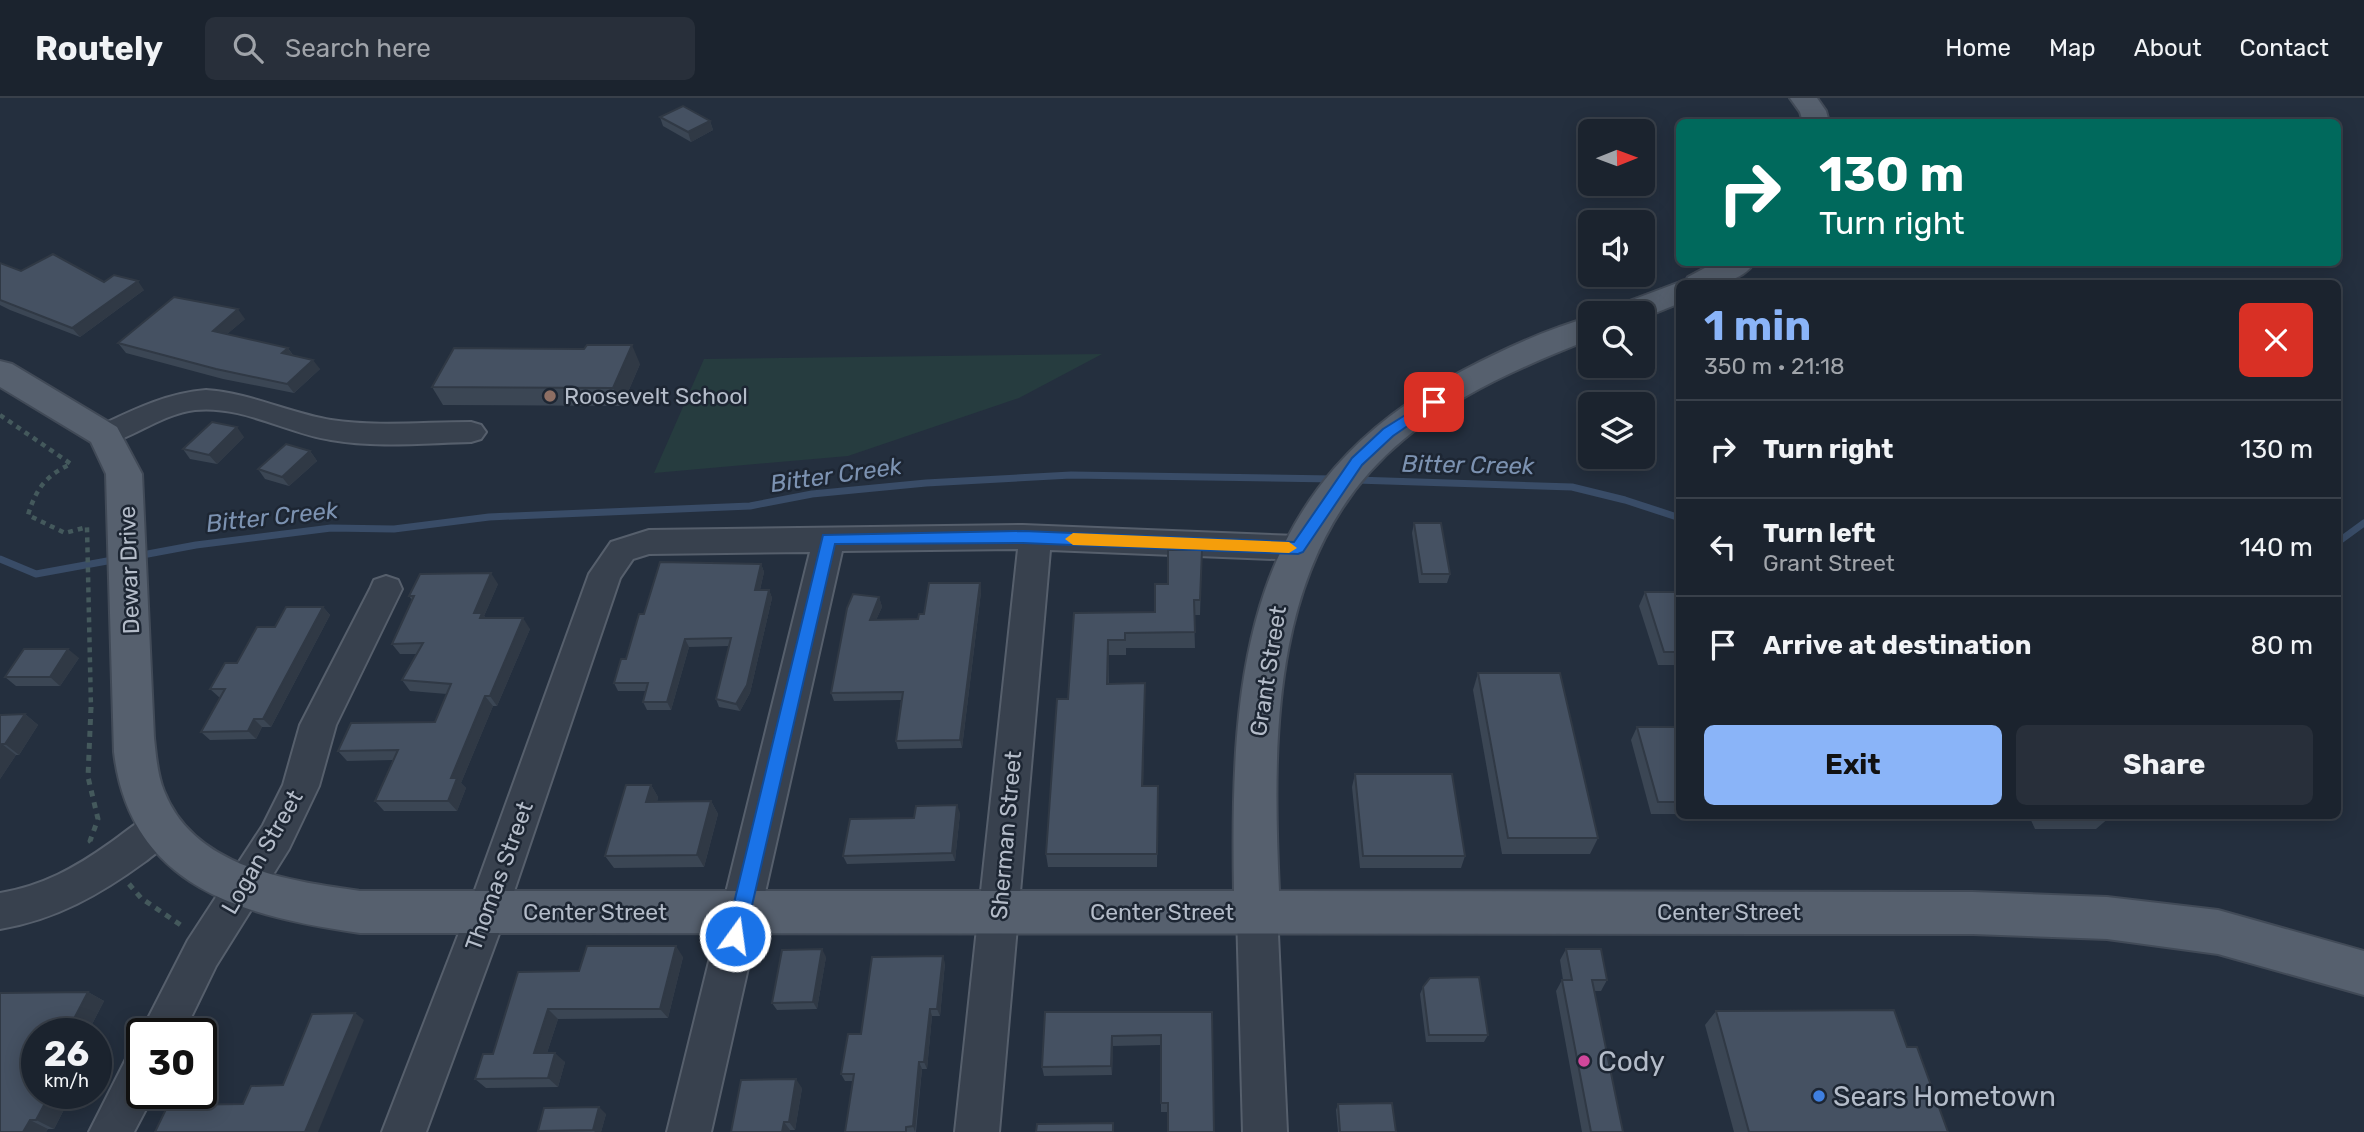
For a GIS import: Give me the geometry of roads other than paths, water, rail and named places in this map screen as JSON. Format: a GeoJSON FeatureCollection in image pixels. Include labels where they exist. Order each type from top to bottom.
{"type":"FeatureCollection","features":[{"type":"Feature","properties":{"kind":"main road"},"geometry":{"type":"LineString","coordinates":[[1804,98],[1815,119]]}},
{"type":"Feature","properties":{"kind":"main road"},"geometry":{"type":"LineString","coordinates":[[1706,280],[1733,266]]}},
{"type":"Feature","properties":{"kind":"main road"},"geometry":{"type":"LineString","coordinates":[[1655,302],[1676,294]]}},
{"type":"Feature","properties":{"kind":"main road","name":"Grant Street"},"geometry":{"type":"LineString","coordinates":[[1257,912],[1254,805],[1259,707],[1273,615],[1300,543],[1357,462],[1413,414],[1475,377],[1578,333]]}},
{"type":"Feature","properties":{"kind":"main road"},"geometry":{"type":"LineString","coordinates":[[0,372],[105,435]]}},
{"type":"Feature","properties":{"kind":"main road","name":"Dewar Drive"},"geometry":{"type":"LineString","coordinates":[[105,435],[124,474],[128,518],[134,747],[152,810]]}},
{"type":"Feature","properties":{"kind":"main road","name":"Center Street"},"geometry":{"type":"LineString","coordinates":[[152,810],[183,852],[210,872],[243,888],[295,903],[360,912],[1973,913],[2107,918],[2218,932],[2364,973]]}},
{"type":"Feature","properties":{"kind":"street","name":"Thomas Street"},"geometry":{"type":"LineString","coordinates":[[404,1132],[486,912],[605,573],[622,550],[649,542],[829,538],[1035,538],[1300,543]]}},
{"type":"Feature","properties":{"kind":"street"},"geometry":{"type":"LineString","coordinates":[[689,1132],[829,538]]}},
{"type":"Feature","properties":{"kind":"street","name":"Sherman Street"},"geometry":{"type":"LineString","coordinates":[[977,1132],[1035,538]]}},
{"type":"Feature","properties":{"kind":"street","name":"Logan Street"},"geometry":{"type":"LineString","coordinates":[[169,1018],[202,953],[276,836],[301,786],[318,725],[386,589]]}},
{"type":"Feature","properties":{"kind":"street"},"geometry":{"type":"LineString","coordinates":[[0,911],[14,910],[59,895],[99,873],[152,810]]}},
{"type":"Feature","properties":{"kind":"street","name":"Grant Street"},"geometry":{"type":"LineString","coordinates":[[1257,912],[1265,1132]]}},
{"type":"Feature","properties":{"kind":"street"},"geometry":{"type":"LineString","coordinates":[[111,1132],[126,1103]]}},
{"type":"Feature","properties":{"kind":"lane"},"geometry":{"type":"LineString","coordinates":[[105,435],[159,411],[186,402],[209,399],[341,431],[471,432]]}},
{"type":"Feature","properties":{"kind":"waterway","name":"Bitter Creek"},"geometry":{"type":"LineString","coordinates":[[137,556],[196,545],[331,528],[394,529],[489,517],[750,506],[812,494],[926,483],[1071,475],[1334,479]]}},
{"type":"Feature","properties":{"kind":"waterway","name":"Bitter Creek"},"geometry":{"type":"LineString","coordinates":[[1356,480],[1572,487],[1676,517]]}},
{"type":"Feature","properties":{"kind":"waterway","name":"Bitter Creek"},"geometry":{"type":"LineString","coordinates":[[2341,540],[2364,523]]}},
{"type":"Feature","properties":{"kind":"waterway","name":"Bitter Creek"},"geometry":{"type":"LineString","coordinates":[[0,559],[36,574],[118,559]]}},
{"type":"Feature","properties":{"kind":"place","name":"Roosevelt School"},"geometry":{"type":"Point","coordinates":[550,396]}},
{"type":"Feature","properties":{"kind":"place","name":"Cody"},"geometry":{"type":"Point","coordinates":[1584,1061]}},
{"type":"Feature","properties":{"kind":"place","name":"Sears Hometown"},"geometry":{"type":"Point","coordinates":[1819,1096]}}]}
